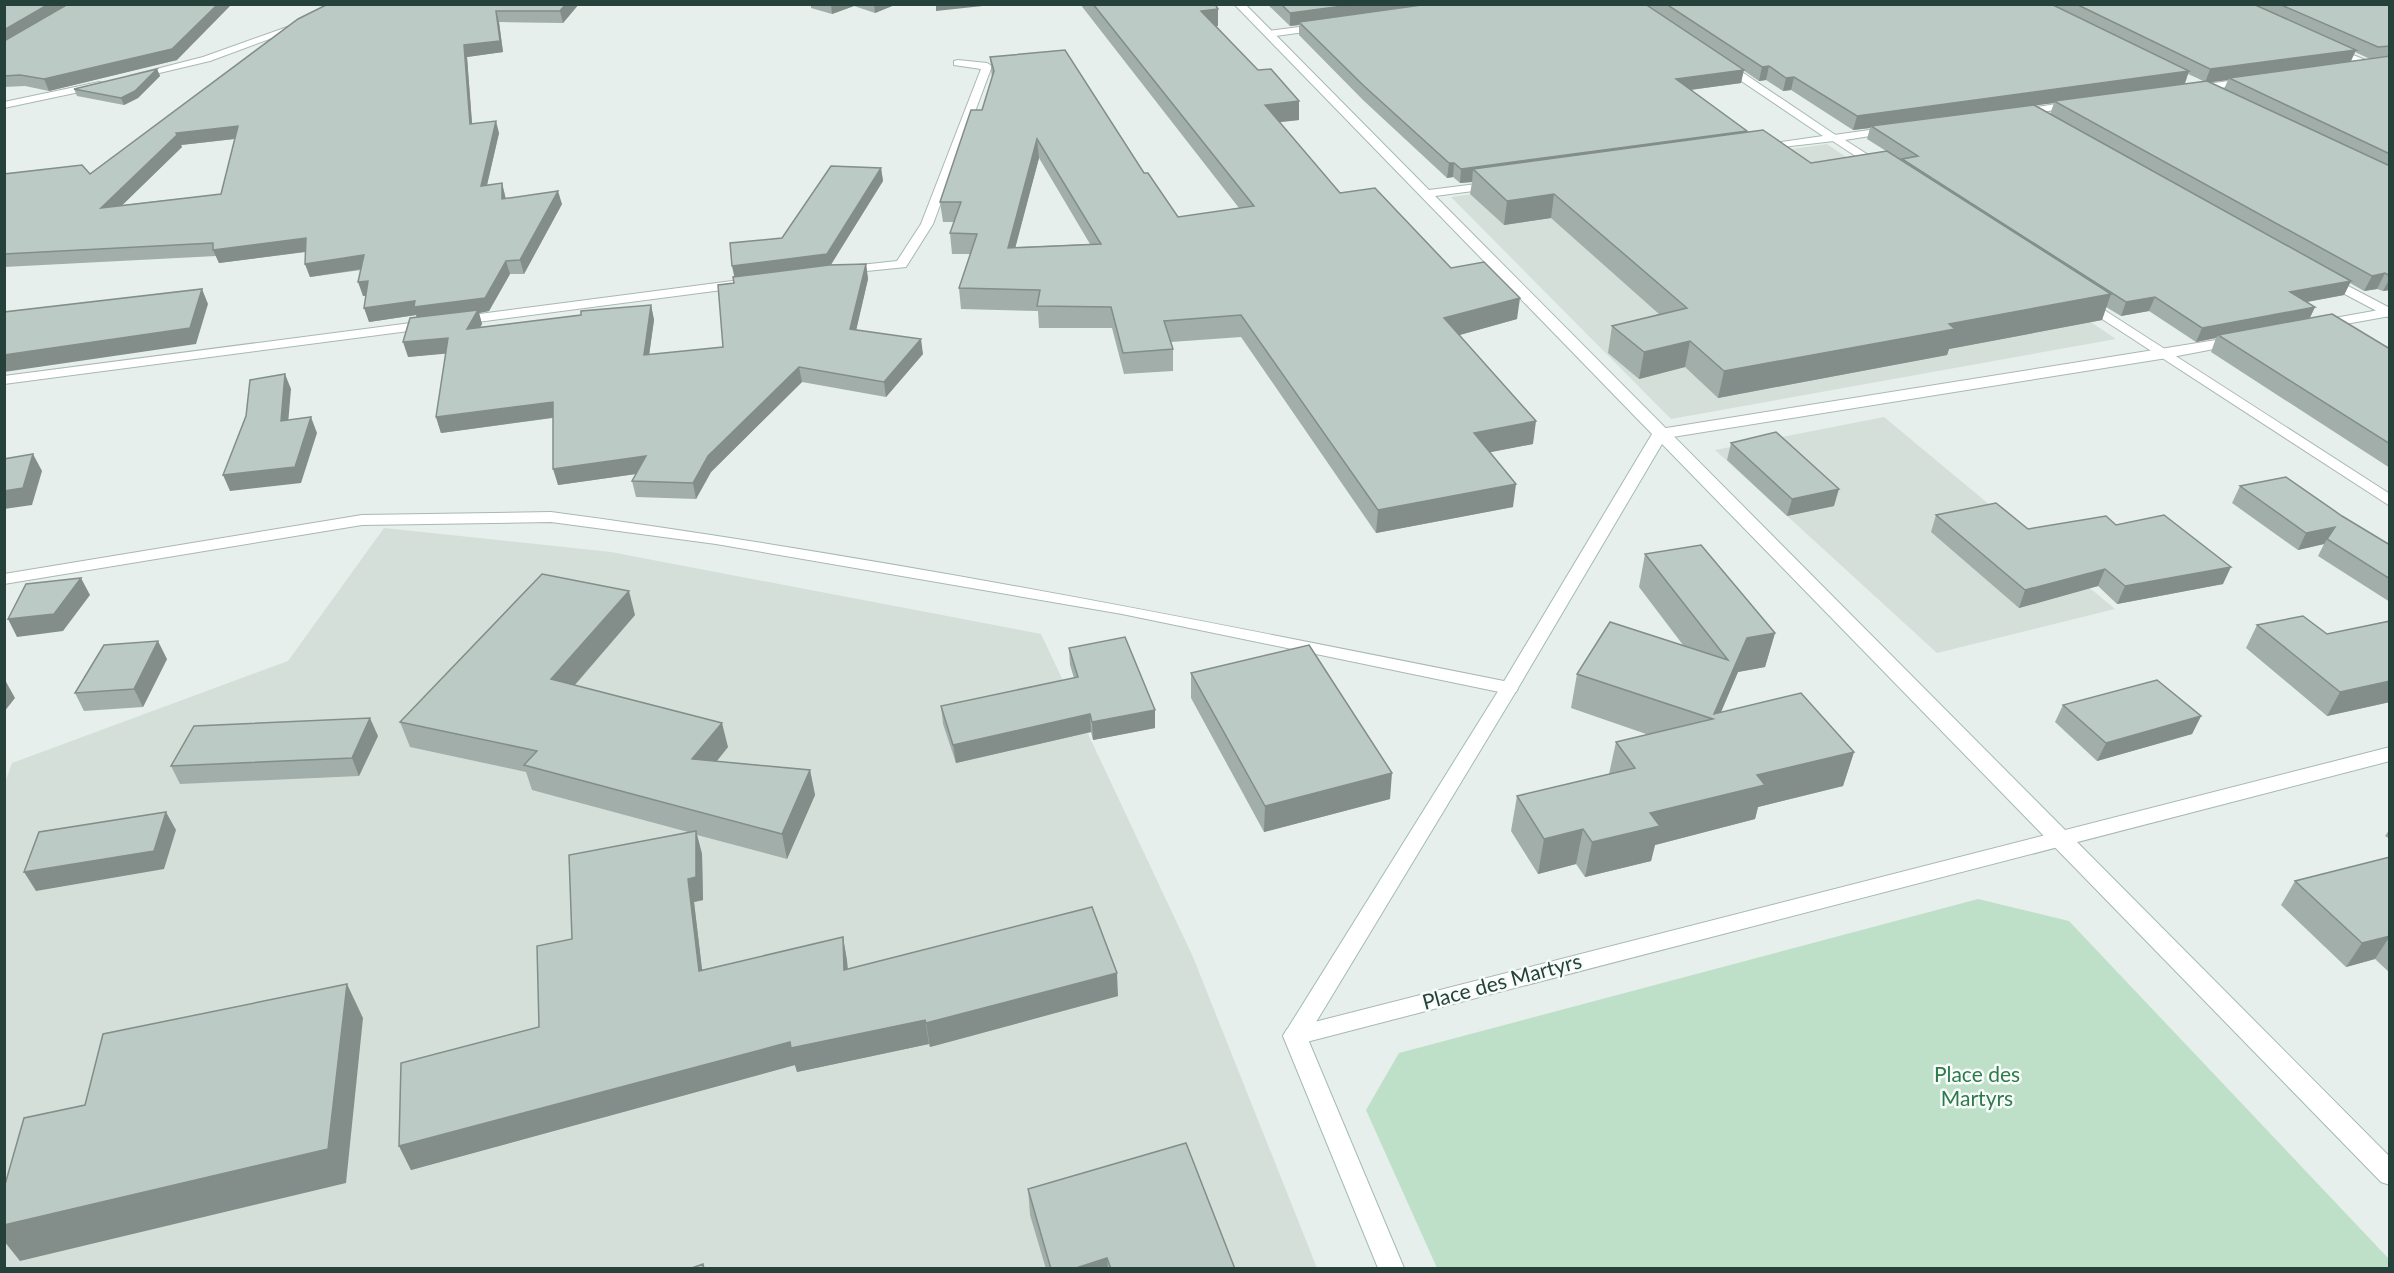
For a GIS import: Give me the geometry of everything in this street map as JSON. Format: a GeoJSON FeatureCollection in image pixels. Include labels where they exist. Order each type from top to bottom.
{"type":"FeatureCollection","features":[{"type":"Feature","properties":{"kind":"street"},"geometry":{"type":"LineString","coordinates":[[1239,4],[1659,434],[2390,1174]]}},
{"type":"Feature","properties":{"kind":"street"},"geometry":{"type":"LineString","coordinates":[[4,105],[122,80],[206,59],[272,38],[304,24]]}},
{"type":"Feature","properties":{"kind":"street"},"geometry":{"type":"LineString","coordinates":[[1269,34],[1330,26]]}},
{"type":"Feature","properties":{"kind":"street"},"geometry":{"type":"LineString","coordinates":[[2315,42],[2390,74]]}},
{"type":"Feature","properties":{"kind":"street"},"geometry":{"type":"LineString","coordinates":[[1709,55],[1893,176]]}},
{"type":"Feature","properties":{"kind":"street"},"geometry":{"type":"LineString","coordinates":[[830,273],[901,264],[927,224],[987,66],[958,63]]}},
{"type":"Feature","properties":{"kind":"street"},"geometry":{"type":"LineString","coordinates":[[2347,68],[2390,63]]}},
{"type":"Feature","properties":{"kind":"street"},"geometry":{"type":"LineString","coordinates":[[2180,77],[2223,98]]}},
{"type":"Feature","properties":{"kind":"street"},"geometry":{"type":"LineString","coordinates":[[2179,90],[2269,78]]}},
{"type":"Feature","properties":{"kind":"street"},"geometry":{"type":"LineString","coordinates":[[2007,114],[2088,103]]}},
{"type":"Feature","properties":{"kind":"street"},"geometry":{"type":"LineString","coordinates":[[2031,111],[2051,122]]}},
{"type":"Feature","properties":{"kind":"street"},"geometry":{"type":"LineString","coordinates":[[1752,149],[1903,128]]}},
{"type":"Feature","properties":{"kind":"street"},"geometry":{"type":"LineString","coordinates":[[1426,194],[1508,183]]}},
{"type":"Feature","properties":{"kind":"street"},"geometry":{"type":"LineString","coordinates":[[2315,272],[2388,312]]}},
{"type":"Feature","properties":{"kind":"street"},"geometry":{"type":"LineString","coordinates":[[4,380],[759,282]]}},
{"type":"Feature","properties":{"kind":"street"},"geometry":{"type":"LineString","coordinates":[[2069,291],[2390,501]]}},
{"type":"Feature","properties":{"kind":"street"},"geometry":{"type":"LineString","coordinates":[[2306,328],[2388,312]]}},
{"type":"Feature","properties":{"kind":"street"},"geometry":{"type":"LineString","coordinates":[[1659,434],[2167,354],[2248,339]]}},
{"type":"Feature","properties":{"kind":"street"},"geometry":{"type":"LineString","coordinates":[[1391,1269],[1295,1036],[1509,688],[1659,434]]}},
{"type":"Feature","properties":{"kind":"street"},"geometry":{"type":"LineString","coordinates":[[4,579],[362,520],[551,517],[716,539],[1122,609],[1509,688]]}},
{"type":"Feature","properties":{"kind":"street","name":"Place des Martyrs"},"geometry":{"type":"LineString","coordinates":[[1295,1036],[2390,754]]}},
{"type":"Feature","properties":{"kind":"shaded area"},"geometry":{"type":"Polygon","coordinates":[[[1827,144],[2116,339],[1671,419],[1451,197],[1827,144]]]}},
{"type":"Feature","properties":{"kind":"shaded area"},"geometry":{"type":"Polygon","coordinates":[[[1884,417],[2115,609],[1937,653],[1715,450],[1884,417]]]}},
{"type":"Feature","properties":{"kind":"shaded area"},"geometry":{"type":"Polygon","coordinates":[[[384,528],[611,552],[1041,634],[1193,957],[1317,1268],[5,1268],[4,785],[12,763],[288,661],[384,528]]]}},
{"type":"Feature","properties":{"kind":"green space","name":"Place des Martyrs"},"geometry":{"type":"Polygon","coordinates":[[[1978,899],[2069,921],[2389,1259],[2389,1268],[1437,1268],[1366,1110],[1399,1053],[1978,899]]]}},
{"type":"Feature","properties":{"kind":"building"},"geometry":{"type":"Polygon","coordinates":[[[4,4],[49,4],[4,30],[4,4]]]}},
{"type":"Feature","properties":{"kind":"building"},"geometry":{"type":"Polygon","coordinates":[[[68,4],[218,4],[172,49],[44,79],[20,75],[4,76],[4,41],[68,4]]]}},
{"type":"Feature","properties":{"kind":"building"},"geometry":{"type":"Polygon","coordinates":[[[328,4],[566,4],[560,11],[496,11],[500,41],[464,45],[470,124],[496,121],[481,186],[502,183],[502,199],[558,191],[520,260],[506,261],[485,298],[414,307],[415,301],[364,308],[368,281],[358,282],[364,255],[305,264],[306,238],[213,250],[213,243],[4,254],[4,174],[82,165],[90,174],[298,19],[328,4]],[[238,126],[176,133],[177,135],[101,208],[221,194],[238,126]]]}},
{"type":"Feature","properties":{"kind":"building"},"geometry":{"type":"Polygon","coordinates":[[[1093,4],[1215,4],[1218,9],[1201,11],[1258,70],[1271,69],[1299,101],[1265,105],[1340,193],[1375,188],[1451,268],[1484,262],[1520,298],[1444,318],[1536,421],[1474,433],[1516,484],[1378,510],[1241,315],[1164,321],[1173,349],[1123,353],[1111,307],[1037,306],[1040,290],[959,288],[977,234],[950,233],[961,202],[940,202],[971,110],[982,110],[994,71],[990,57],[1065,50],[1144,173],[1148,173],[1178,217],[1254,206],[1093,4]],[[1037,139],[1008,248],[1101,244],[1037,139]]]}},
{"type":"Feature","properties":{"kind":"building"},"geometry":{"type":"Polygon","coordinates":[[[1281,4],[1358,4],[1290,13],[1281,4]]]}},
{"type":"Feature","properties":{"kind":"building"},"geometry":{"type":"Polygon","coordinates":[[[1429,4],[1645,4],[1744,70],[1676,79],[1747,131],[1461,169],[1454,163],[1449,163],[1364,86],[1299,22],[1429,4]]]}},
{"type":"Feature","properties":{"kind":"building"},"geometry":{"type":"Polygon","coordinates":[[[1666,4],[2051,4],[2189,71],[1857,116],[1794,77],[1786,78],[1769,66],[1762,67],[1666,4]]]}},
{"type":"Feature","properties":{"kind":"building"},"geometry":{"type":"Polygon","coordinates":[[[2076,4],[2253,4],[2356,50],[2210,69],[2076,4]]]}},
{"type":"Feature","properties":{"kind":"building"},"geometry":{"type":"Polygon","coordinates":[[[2279,4],[2390,4],[2390,46],[2378,47],[2279,4]]]}},
{"type":"Feature","properties":{"kind":"building"},"geometry":{"type":"Polygon","coordinates":[[[2390,56],[2390,154],[2229,78],[2390,56]]]}},
{"type":"Feature","properties":{"kind":"building"},"geometry":{"type":"Polygon","coordinates":[[[157,69],[135,91],[121,98],[74,89],[157,69]]]}},
{"type":"Feature","properties":{"kind":"building"},"geometry":{"type":"Polygon","coordinates":[[[2207,81],[2390,166],[2390,276],[2385,273],[2372,276],[2054,101],[2207,81]]]}},
{"type":"Feature","properties":{"kind":"building"},"geometry":{"type":"Polygon","coordinates":[[[2034,105],[2351,281],[2290,292],[2315,307],[2202,328],[2155,297],[2126,302],[1902,159],[1918,156],[1871,126],[2034,105]]]}},
{"type":"Feature","properties":{"kind":"building"},"geometry":{"type":"Polygon","coordinates":[[[1763,130],[1811,163],[1887,151],[2111,294],[1949,324],[1955,329],[1724,371],[1690,341],[1644,352],[1612,326],[1687,308],[1554,194],[1507,201],[1473,169],[1763,130]]]}},
{"type":"Feature","properties":{"kind":"building"},"geometry":{"type":"Polygon","coordinates":[[[831,166],[881,168],[827,254],[732,266],[730,243],[782,238],[831,166]]]}},
{"type":"Feature","properties":{"kind":"building"},"geometry":{"type":"Polygon","coordinates":[[[866,264],[850,329],[921,339],[884,382],[799,367],[708,456],[693,483],[632,481],[646,456],[553,469],[553,402],[436,417],[448,338],[403,342],[410,318],[478,310],[467,329],[581,315],[581,311],[651,305],[644,355],[723,347],[718,285],[734,283],[733,277],[829,265],[866,264]]]}},
{"type":"Feature","properties":{"kind":"building"},"geometry":{"type":"Polygon","coordinates":[[[202,289],[190,328],[4,355],[4,312],[202,289]]]}},
{"type":"Feature","properties":{"kind":"building"},"geometry":{"type":"Polygon","coordinates":[[[2332,314],[2390,349],[2390,444],[2218,335],[2332,314]]]}},
{"type":"Feature","properties":{"kind":"building"},"geometry":{"type":"Polygon","coordinates":[[[285,374],[281,421],[311,417],[295,467],[223,475],[246,416],[250,380],[285,374]]]}},
{"type":"Feature","properties":{"kind":"building"},"geometry":{"type":"Polygon","coordinates":[[[1776,432],[1839,489],[1792,499],[1731,443],[1776,432]]]}},
{"type":"Feature","properties":{"kind":"building"},"geometry":{"type":"Polygon","coordinates":[[[33,454],[23,488],[4,491],[4,459],[33,454]]]}},
{"type":"Feature","properties":{"kind":"building"},"geometry":{"type":"Polygon","coordinates":[[[2286,477],[2342,516],[2390,545],[2390,579],[2327,539],[2335,527],[2306,533],[2240,486],[2286,477]]]}},
{"type":"Feature","properties":{"kind":"building"},"geometry":{"type":"Polygon","coordinates":[[[1996,503],[2028,529],[2106,516],[2116,525],[2164,515],[2231,567],[2125,586],[2105,569],[2025,590],[1936,515],[1996,503]]]}},
{"type":"Feature","properties":{"kind":"building"},"geometry":{"type":"Polygon","coordinates":[[[1701,545],[1775,633],[1747,638],[1714,714],[1801,693],[1854,752],[1757,775],[1765,785],[1650,813],[1660,826],[1592,842],[1583,829],[1544,839],[1517,796],[1635,768],[1616,742],[1713,719],[1577,674],[1610,622],[1728,660],[1645,554],[1701,545]]]}},
{"type":"Feature","properties":{"kind":"building"},"geometry":{"type":"Polygon","coordinates":[[[542,574],[629,591],[551,679],[722,723],[692,759],[810,770],[782,834],[524,765],[537,751],[400,722],[542,574]]]}},
{"type":"Feature","properties":{"kind":"building"},"geometry":{"type":"Polygon","coordinates":[[[81,578],[54,614],[8,619],[26,584],[81,578]]]}},
{"type":"Feature","properties":{"kind":"building"},"geometry":{"type":"Polygon","coordinates":[[[2303,616],[2327,634],[2390,621],[2390,681],[2340,692],[2257,625],[2303,616]]]}},
{"type":"Feature","properties":{"kind":"building"},"geometry":{"type":"Polygon","coordinates":[[[1125,637],[1155,710],[1092,722],[1090,714],[953,745],[941,706],[1078,677],[1069,648],[1125,637]]]}},
{"type":"Feature","properties":{"kind":"building"},"geometry":{"type":"Polygon","coordinates":[[[158,641],[134,689],[75,693],[104,645],[158,641]]]}},
{"type":"Feature","properties":{"kind":"building"},"geometry":{"type":"Polygon","coordinates":[[[1309,645],[1392,773],[1265,806],[1191,673],[1309,645]]]}},
{"type":"Feature","properties":{"kind":"building"},"geometry":{"type":"Polygon","coordinates":[[[2157,680],[2201,716],[2106,743],[2063,705],[2157,680]]]}},
{"type":"Feature","properties":{"kind":"building"},"geometry":{"type":"Polygon","coordinates":[[[370,718],[352,758],[171,766],[194,726],[370,718]]]}},
{"type":"Feature","properties":{"kind":"building"},"geometry":{"type":"Polygon","coordinates":[[[166,812],[154,851],[24,872],[39,832],[166,812]]]}},
{"type":"Feature","properties":{"kind":"building"},"geometry":{"type":"Polygon","coordinates":[[[696,831],[696,877],[688,879],[699,971],[843,937],[844,970],[1092,907],[1117,973],[926,1023],[925,1020],[791,1048],[790,1042],[399,1146],[401,1063],[539,1027],[537,946],[572,939],[569,855],[696,831]]]}},
{"type":"Feature","properties":{"kind":"building"},"geometry":{"type":"Polygon","coordinates":[[[2390,857],[2390,936],[2362,943],[2295,881],[2390,857]]]}},
{"type":"Feature","properties":{"kind":"building"},"geometry":{"type":"Polygon","coordinates":[[[347,984],[328,1149],[4,1225],[4,1188],[24,1118],[85,1105],[103,1034],[347,984]]]}},
{"type":"Feature","properties":{"kind":"building"},"geometry":{"type":"Polygon","coordinates":[[[1186,1143],[1235,1269],[1111,1269],[1107,1258],[1073,1269],[1051,1269],[1028,1189],[1186,1143]]]}},
{"type":"Feature","properties":{"kind":"building"},"geometry":{"type":"Polygon","coordinates":[[[703,1264],[704,1269],[689,1269],[703,1264]]]}}]}
